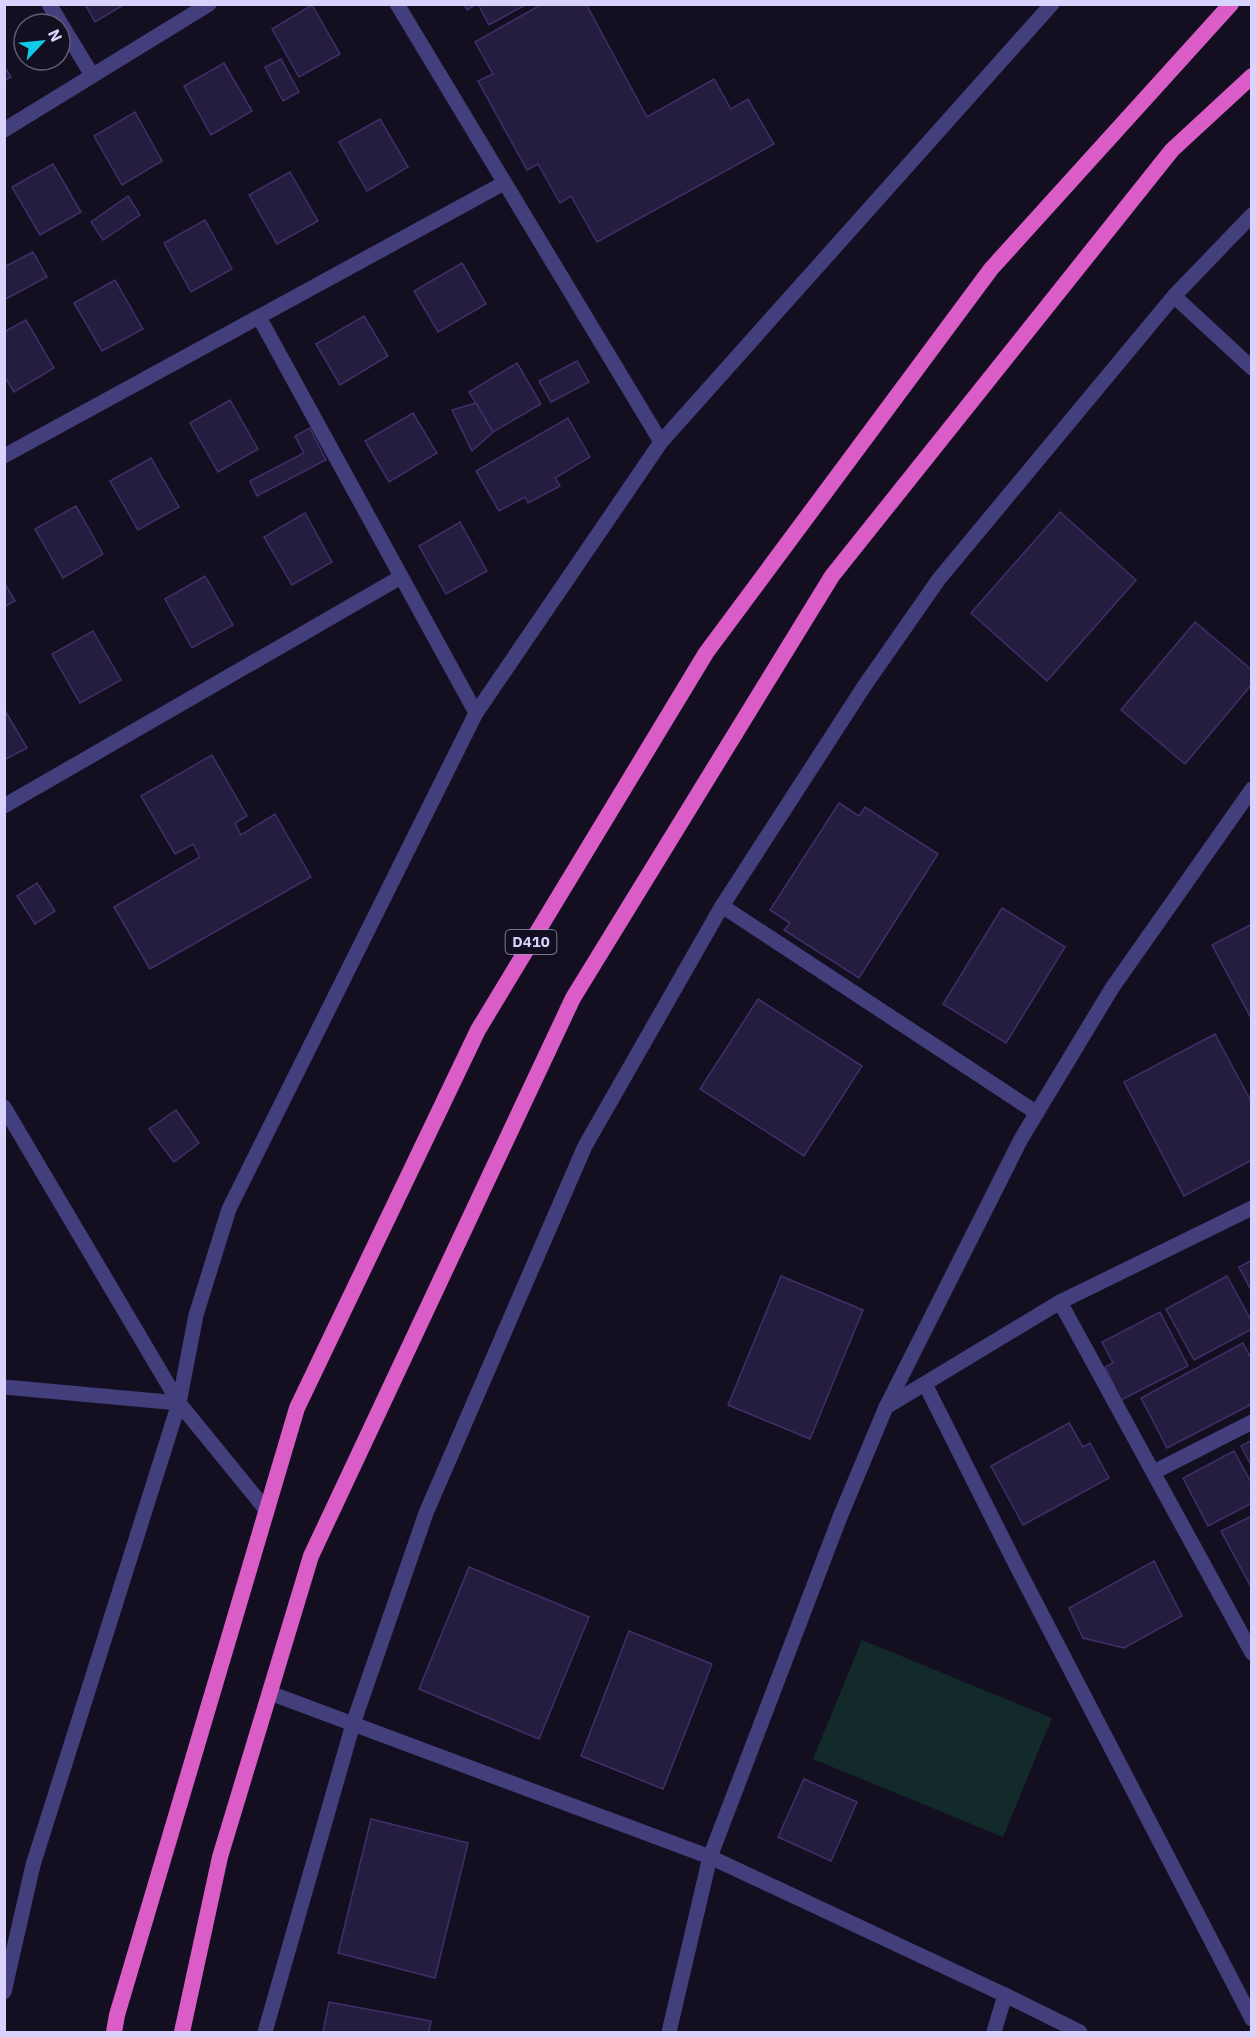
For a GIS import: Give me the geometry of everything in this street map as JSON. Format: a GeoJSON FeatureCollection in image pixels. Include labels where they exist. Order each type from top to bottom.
{"type":"FeatureCollection","features":[{"type":"Feature","properties":{"kind":"highway","name":"D410"},"geometry":{"type":"LineString","coordinates":[[114,2032],[117,2014],[297,1408],[478,1029],[706,653],[991,269],[1231,4]]}},
{"type":"Feature","properties":{"kind":"highway"},"geometry":{"type":"LineString","coordinates":[[182,2032],[219,1857],[311,1556],[573,998],[832,576],[1172,150],[1251,76]]}},
{"type":"Feature","properties":{"kind":"street"},"geometry":{"type":"LineString","coordinates":[[49,4],[92,75]]}},
{"type":"Feature","properties":{"kind":"street"},"geometry":{"type":"LineString","coordinates":[[4,130],[209,4]]}},
{"type":"Feature","properties":{"kind":"street"},"geometry":{"type":"LineString","coordinates":[[397,4],[661,442]]}},
{"type":"Feature","properties":{"kind":"street"},"geometry":{"type":"LineString","coordinates":[[4,1992],[33,1865],[179,1403],[196,1315],[229,1209],[476,712],[661,442],[1052,4]]}},
{"type":"Feature","properties":{"kind":"street"},"geometry":{"type":"LineString","coordinates":[[4,456],[504,183]]}},
{"type":"Feature","properties":{"kind":"street"},"geometry":{"type":"LineString","coordinates":[[265,2032],[353,1724],[426,1514],[585,1146],[722,906],[865,686],[939,579],[1174,296],[1251,215]]}},
{"type":"Feature","properties":{"kind":"street"},"geometry":{"type":"LineString","coordinates":[[1174,296],[1251,368]]}},
{"type":"Feature","properties":{"kind":"street"},"geometry":{"type":"LineString","coordinates":[[259,317],[476,712]]}},
{"type":"Feature","properties":{"kind":"street"},"geometry":{"type":"LineString","coordinates":[[4,806],[401,577]]}},
{"type":"Feature","properties":{"kind":"street"},"geometry":{"type":"LineString","coordinates":[[669,2032],[710,1857],[840,1517],[886,1407],[1021,1139],[1112,988],[1251,789]]}},
{"type":"Feature","properties":{"kind":"street"},"geometry":{"type":"LineString","coordinates":[[722,906],[1037,1113]]}},
{"type":"Feature","properties":{"kind":"street"},"geometry":{"type":"LineString","coordinates":[[4,1107],[179,1403],[267,1511]]}},
{"type":"Feature","properties":{"kind":"street"},"geometry":{"type":"LineString","coordinates":[[886,1407],[1060,1302],[1251,1208]]}},
{"type":"Feature","properties":{"kind":"street"},"geometry":{"type":"LineString","coordinates":[[1060,1302],[1154,1472],[1246,1631],[1251,1653]]}},
{"type":"Feature","properties":{"kind":"street"},"geometry":{"type":"LineString","coordinates":[[925,1384],[1251,2019]]}},
{"type":"Feature","properties":{"kind":"street"},"geometry":{"type":"LineString","coordinates":[[4,1387],[179,1403]]}},
{"type":"Feature","properties":{"kind":"street"},"geometry":{"type":"LineString","coordinates":[[1154,1472],[1251,1422]]}},
{"type":"Feature","properties":{"kind":"street"},"geometry":{"type":"LineString","coordinates":[[270,1693],[710,1857],[1080,2032]]}},
{"type":"Feature","properties":{"kind":"street"},"geometry":{"type":"LineString","coordinates":[[994,2032],[1005,1995]]}},
{"type":"Feature","properties":{"kind":"green space"},"geometry":{"type":"Polygon","coordinates":[[[862,1640],[1052,1718],[1003,1837],[813,1759],[862,1640]]]}},
{"type":"Feature","properties":{"kind":"building"},"geometry":{"type":"Polygon","coordinates":[[[85,4],[125,4],[95,22],[85,4]]]}},
{"type":"Feature","properties":{"kind":"building"},"geometry":{"type":"Polygon","coordinates":[[[464,4],[477,4],[467,10],[464,4]]]}},
{"type":"Feature","properties":{"kind":"building"},"geometry":{"type":"Polygon","coordinates":[[[478,4],[527,4],[489,25],[478,4]]]}},
{"type":"Feature","properties":{"kind":"building"},"geometry":{"type":"Polygon","coordinates":[[[542,4],[586,4],[647,117],[714,79],[731,109],[748,99],[774,144],[597,242],[571,196],[560,203],[538,164],[527,170],[478,81],[493,74],[475,42],[542,4]]]}},
{"type":"Feature","properties":{"kind":"building"},"geometry":{"type":"Polygon","coordinates":[[[312,5],[340,54],[299,77],[272,29],[312,5]]]}},
{"type":"Feature","properties":{"kind":"building"},"geometry":{"type":"Polygon","coordinates":[[[281,59],[299,92],[283,101],[265,67],[281,59]]]}},
{"type":"Feature","properties":{"kind":"building"},"geometry":{"type":"Polygon","coordinates":[[[224,63],[252,111],[211,135],[184,86],[224,63]]]}},
{"type":"Feature","properties":{"kind":"building"},"geometry":{"type":"Polygon","coordinates":[[[4,66],[11,77],[4,81],[4,66]]]}},
{"type":"Feature","properties":{"kind":"building"},"geometry":{"type":"Polygon","coordinates":[[[135,112],[162,161],[122,185],[94,136],[135,112]]]}},
{"type":"Feature","properties":{"kind":"building"},"geometry":{"type":"Polygon","coordinates":[[[380,119],[408,167],[367,191],[339,142],[380,119]]]}},
{"type":"Feature","properties":{"kind":"building"},"geometry":{"type":"Polygon","coordinates":[[[53,164],[81,212],[40,235],[12,187],[53,164]]]}},
{"type":"Feature","properties":{"kind":"building"},"geometry":{"type":"Polygon","coordinates":[[[290,172],[318,221],[277,244],[249,195],[290,172]]]}},
{"type":"Feature","properties":{"kind":"building"},"geometry":{"type":"Polygon","coordinates":[[[128,196],[140,215],[103,240],[91,222],[128,196]]]}},
{"type":"Feature","properties":{"kind":"building"},"geometry":{"type":"Polygon","coordinates":[[[205,220],[232,269],[191,292],[164,243],[205,220]]]}},
{"type":"Feature","properties":{"kind":"building"},"geometry":{"type":"Polygon","coordinates":[[[33,252],[47,277],[4,300],[4,267],[33,252]]]}},
{"type":"Feature","properties":{"kind":"building"},"geometry":{"type":"Polygon","coordinates":[[[462,263],[486,304],[438,332],[414,291],[462,263]]]}},
{"type":"Feature","properties":{"kind":"building"},"geometry":{"type":"Polygon","coordinates":[[[115,280],[143,329],[102,351],[74,303],[115,280]]]}},
{"type":"Feature","properties":{"kind":"building"},"geometry":{"type":"Polygon","coordinates":[[[364,316],[388,356],[340,385],[316,344],[364,316]]]}},
{"type":"Feature","properties":{"kind":"building"},"geometry":{"type":"Polygon","coordinates":[[[26,320],[54,368],[14,392],[4,376],[4,332],[26,320]]]}},
{"type":"Feature","properties":{"kind":"building"},"geometry":{"type":"Polygon","coordinates":[[[577,361],[589,382],[551,402],[539,381],[577,361]]]}},
{"type":"Feature","properties":{"kind":"building"},"geometry":{"type":"Polygon","coordinates":[[[517,363],[541,404],[493,432],[469,392],[517,363]]]}},
{"type":"Feature","properties":{"kind":"building"},"geometry":{"type":"Polygon","coordinates":[[[230,400],[258,449],[218,472],[190,423],[230,400]]]}},
{"type":"Feature","properties":{"kind":"building"},"geometry":{"type":"Polygon","coordinates":[[[476,403],[493,432],[472,451],[452,410],[476,403]]]}},
{"type":"Feature","properties":{"kind":"building"},"geometry":{"type":"Polygon","coordinates":[[[413,413],[437,453],[389,482],[365,441],[413,413]]]}},
{"type":"Feature","properties":{"kind":"building"},"geometry":{"type":"Polygon","coordinates":[[[568,418],[590,457],[555,478],[560,486],[528,503],[525,497],[499,511],[476,471],[568,418]]]}},
{"type":"Feature","properties":{"kind":"building"},"geometry":{"type":"Polygon","coordinates":[[[310,428],[326,460],[257,496],[250,481],[304,453],[295,436],[310,428]]]}},
{"type":"Feature","properties":{"kind":"building"},"geometry":{"type":"Polygon","coordinates":[[[151,458],[179,507],[138,530],[110,481],[151,458]]]}},
{"type":"Feature","properties":{"kind":"building"},"geometry":{"type":"Polygon","coordinates":[[[76,506],[103,554],[63,578],[35,529],[76,506]]]}},
{"type":"Feature","properties":{"kind":"building"},"geometry":{"type":"Polygon","coordinates":[[[1060,512],[1136,580],[1047,681],[971,613],[1060,512]]]}},
{"type":"Feature","properties":{"kind":"building"},"geometry":{"type":"Polygon","coordinates":[[[305,513],[332,562],[292,585],[264,537],[305,513]]]}},
{"type":"Feature","properties":{"kind":"building"},"geometry":{"type":"Polygon","coordinates":[[[460,522],[487,571],[446,594],[419,546],[460,522]]]}},
{"type":"Feature","properties":{"kind":"building"},"geometry":{"type":"Polygon","coordinates":[[[205,576],[233,625],[192,648],[165,599],[205,576]]]}},
{"type":"Feature","properties":{"kind":"building"},"geometry":{"type":"Polygon","coordinates":[[[4,582],[15,601],[4,607],[4,582]]]}},
{"type":"Feature","properties":{"kind":"building"},"geometry":{"type":"Polygon","coordinates":[[[1195,622],[1252,670],[1252,684],[1185,764],[1121,710],[1195,622]]]}},
{"type":"Feature","properties":{"kind":"building"},"geometry":{"type":"Polygon","coordinates":[[[93,631],[121,680],[80,703],[52,654],[93,631]]]}},
{"type":"Feature","properties":{"kind":"building"},"geometry":{"type":"Polygon","coordinates":[[[4,709],[27,748],[4,760],[4,709]]]}},
{"type":"Feature","properties":{"kind":"building"},"geometry":{"type":"Polygon","coordinates":[[[212,755],[247,816],[235,823],[241,835],[275,814],[311,877],[150,969],[114,907],[200,857],[193,844],[175,854],[141,796],[212,755]]]}},
{"type":"Feature","properties":{"kind":"building"},"geometry":{"type":"Polygon","coordinates":[[[839,803],[859,816],[865,807],[938,854],[859,978],[784,930],[790,923],[770,910],[839,803]]]}},
{"type":"Feature","properties":{"kind":"building"},"geometry":{"type":"Polygon","coordinates":[[[37,883],[55,911],[35,924],[17,896],[37,883]]]}},
{"type":"Feature","properties":{"kind":"building"},"geometry":{"type":"Polygon","coordinates":[[[1002,908],[1065,947],[1006,1043],[943,1004],[1002,908]]]}},
{"type":"Feature","properties":{"kind":"building"},"geometry":{"type":"Polygon","coordinates":[[[1252,924],[1252,1020],[1212,945],[1252,924]]]}},
{"type":"Feature","properties":{"kind":"building"},"geometry":{"type":"Polygon","coordinates":[[[758,999],[862,1066],[804,1156],[700,1089],[758,999]]]}},
{"type":"Feature","properties":{"kind":"building"},"geometry":{"type":"Polygon","coordinates":[[[1215,1034],[1252,1103],[1252,1160],[1184,1196],[1124,1082],[1215,1034]]]}},
{"type":"Feature","properties":{"kind":"building"},"geometry":{"type":"Polygon","coordinates":[[[176,1110],[199,1143],[174,1162],[149,1129],[176,1110]]]}},
{"type":"Feature","properties":{"kind":"building"},"geometry":{"type":"Polygon","coordinates":[[[1252,1260],[1252,1292],[1239,1267],[1252,1260]]]}},
{"type":"Feature","properties":{"kind":"building"},"geometry":{"type":"Polygon","coordinates":[[[781,1276],[863,1310],[810,1439],[728,1405],[781,1276]]]}},
{"type":"Feature","properties":{"kind":"building"},"geometry":{"type":"Polygon","coordinates":[[[1227,1276],[1252,1322],[1252,1329],[1194,1360],[1166,1309],[1227,1276]]]}},
{"type":"Feature","properties":{"kind":"building"},"geometry":{"type":"Polygon","coordinates":[[[1160,1312],[1188,1366],[1121,1400],[1105,1367],[1113,1363],[1102,1342],[1160,1312]]]}},
{"type":"Feature","properties":{"kind":"building"},"geometry":{"type":"Polygon","coordinates":[[[1243,1343],[1252,1360],[1252,1404],[1167,1448],[1141,1398],[1243,1343]]]}},
{"type":"Feature","properties":{"kind":"building"},"geometry":{"type":"Polygon","coordinates":[[[1069,1423],[1083,1447],[1090,1443],[1109,1478],[1023,1525],[991,1466],[1069,1423]]]}},
{"type":"Feature","properties":{"kind":"building"},"geometry":{"type":"Polygon","coordinates":[[[1252,1440],[1252,1467],[1241,1446],[1252,1440]]]}},
{"type":"Feature","properties":{"kind":"building"},"geometry":{"type":"Polygon","coordinates":[[[1234,1451],[1252,1484],[1252,1503],[1208,1526],[1183,1478],[1234,1451]]]}},
{"type":"Feature","properties":{"kind":"building"},"geometry":{"type":"Polygon","coordinates":[[[1252,1516],[1252,1587],[1251,1587],[1221,1531],[1252,1516]]]}},
{"type":"Feature","properties":{"kind":"building"},"geometry":{"type":"Polygon","coordinates":[[[1154,1561],[1182,1616],[1124,1648],[1083,1638],[1069,1608],[1154,1561]]]}},
{"type":"Feature","properties":{"kind":"building"},"geometry":{"type":"Polygon","coordinates":[[[469,1567],[589,1617],[539,1739],[419,1689],[469,1567]]]}},
{"type":"Feature","properties":{"kind":"building"},"geometry":{"type":"Polygon","coordinates":[[[629,1631],[712,1664],[663,1789],[581,1756],[629,1631]]]}},
{"type":"Feature","properties":{"kind":"building"},"geometry":{"type":"Polygon","coordinates":[[[804,1779],[857,1802],[831,1861],[778,1837],[804,1779]]]}},
{"type":"Feature","properties":{"kind":"building"},"geometry":{"type":"Polygon","coordinates":[[[371,1819],[468,1843],[435,1978],[338,1953],[371,1819]]]}},
{"type":"Feature","properties":{"kind":"building"},"geometry":{"type":"Polygon","coordinates":[[[329,2002],[431,2021],[429,2032],[323,2032],[329,2002]]]}}]}
